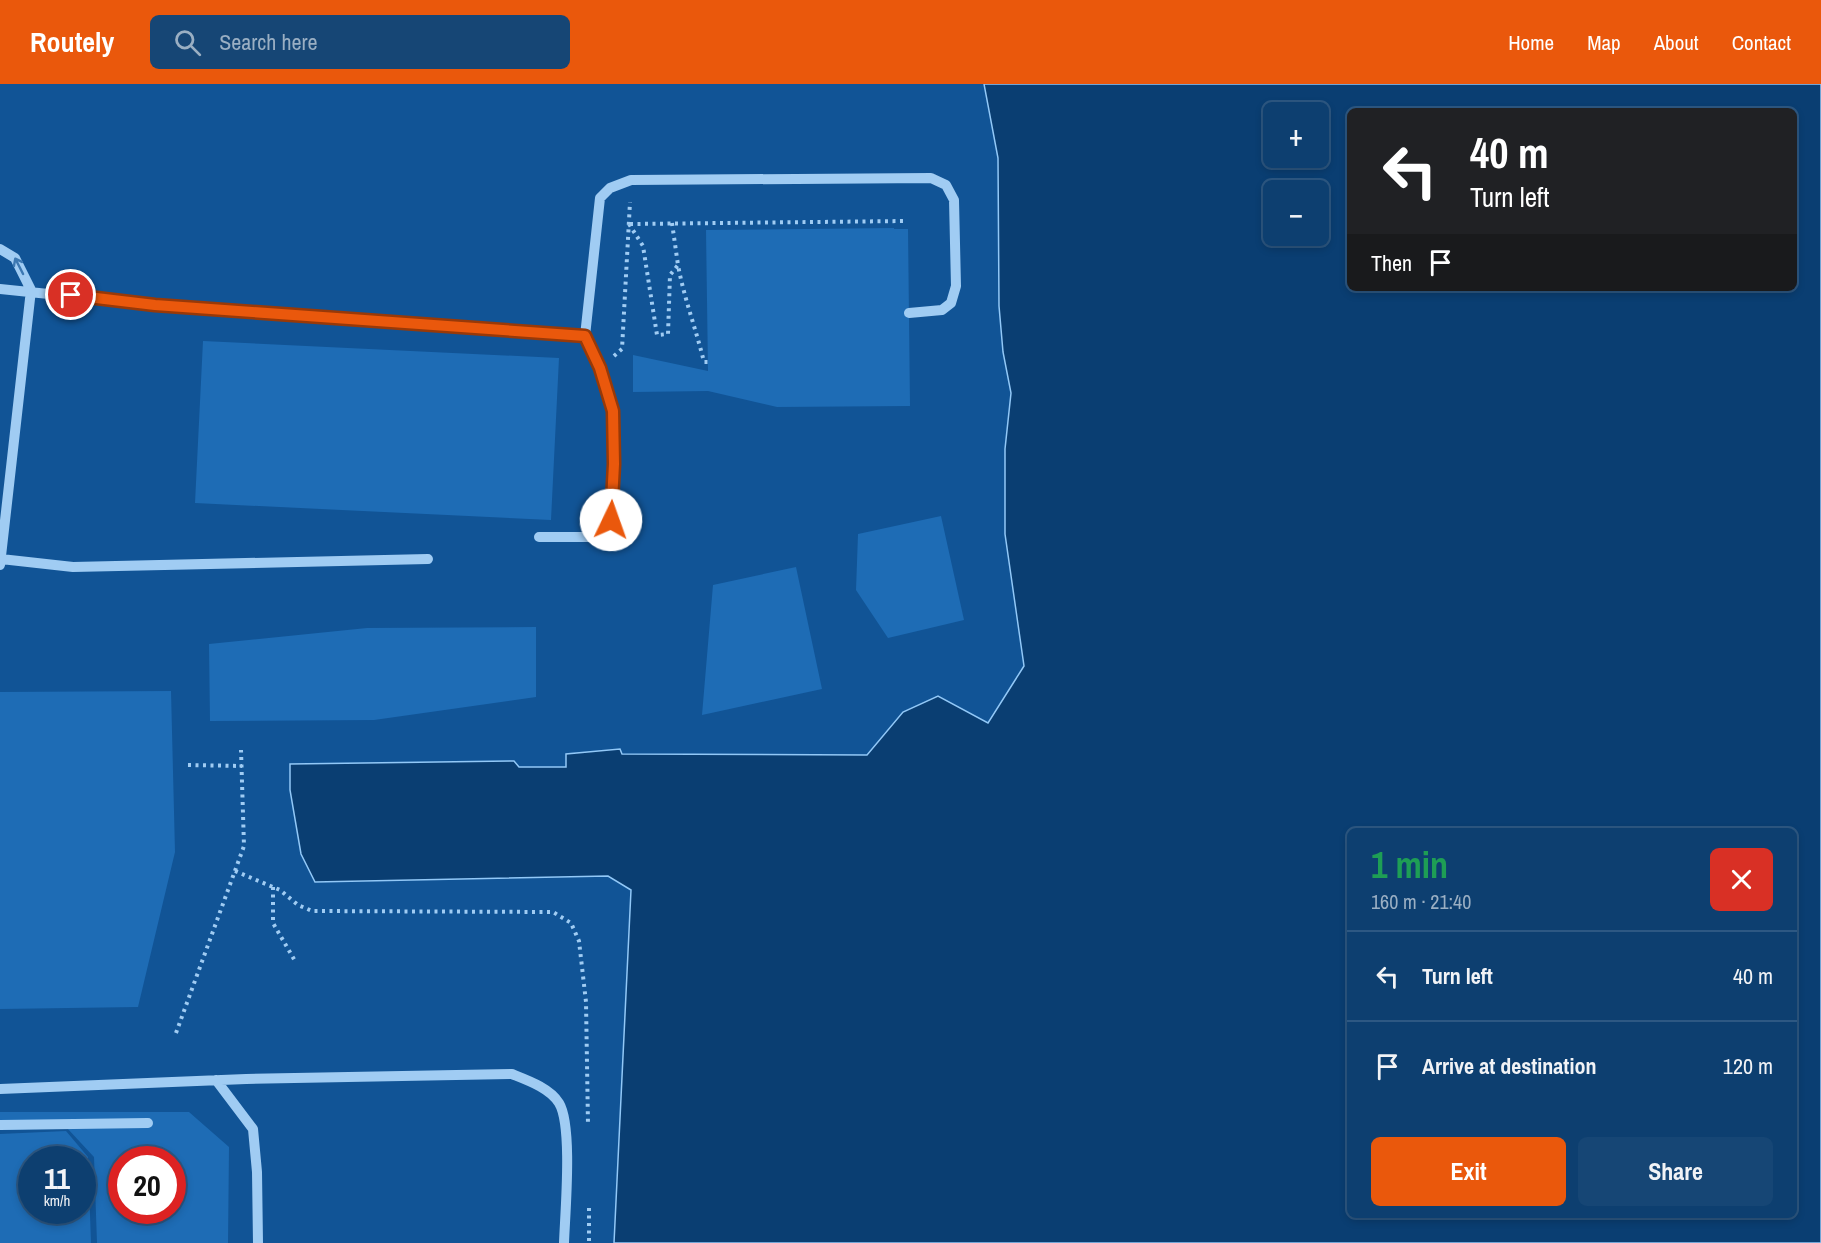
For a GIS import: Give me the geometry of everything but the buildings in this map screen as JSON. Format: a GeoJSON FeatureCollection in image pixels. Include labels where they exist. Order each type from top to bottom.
{"type":"FeatureCollection","features":[{"type":"Feature","properties":{"kind":"lane"},"geometry":{"type":"LineString","coordinates":[[538,537],[594,537],[611,520],[614,464],[613,411],[600,368],[585,336],[600,198],[610,188],[631,180],[931,178],[945,184],[954,200],[956,286],[951,303],[942,310],[909,313]]}},
{"type":"Feature","properties":{"kind":"lane"},"geometry":{"type":"LineString","coordinates":[[0,249],[15,258],[30,290],[0,565]]}},
{"type":"Feature","properties":{"kind":"lane"},"geometry":{"type":"LineString","coordinates":[[0,289],[30,290],[155,305],[585,336]]}},
{"type":"Feature","properties":{"kind":"lane"},"geometry":{"type":"LineString","coordinates":[[1,559],[73,567],[428,559]]}},
{"type":"Feature","properties":{"kind":"lane"},"geometry":{"type":"LineString","coordinates":[[0,1089],[216,1080],[512,1074],[538,1084],[559,1103],[567,1129],[564,1243]]}},
{"type":"Feature","properties":{"kind":"lane"},"geometry":{"type":"LineString","coordinates":[[216,1080],[253,1129],[257,1172],[258,1243]]}},
{"type":"Feature","properties":{"kind":"lane"},"geometry":{"type":"LineString","coordinates":[[0,1125],[148,1123]]}},
{"type":"Feature","properties":{"kind":"path"},"geometry":{"type":"LineString","coordinates":[[600,368],[622,349],[631,180]]}},
{"type":"Feature","properties":{"kind":"path"},"geometry":{"type":"LineString","coordinates":[[629,224],[906,221]]}},
{"type":"Feature","properties":{"kind":"path"},"geometry":{"type":"LineString","coordinates":[[672,223],[684,295],[694,322],[704,362],[708,362]]}},
{"type":"Feature","properties":{"kind":"path"},"geometry":{"type":"LineString","coordinates":[[629,224],[643,246],[657,335],[668,334],[670,275],[678,265]]}},
{"type":"Feature","properties":{"kind":"path"},"geometry":{"type":"LineString","coordinates":[[176,1034],[244,846],[241,750]]}},
{"type":"Feature","properties":{"kind":"path"},"geometry":{"type":"LineString","coordinates":[[188,765],[242,766]]}},
{"type":"Feature","properties":{"kind":"path"},"geometry":{"type":"LineString","coordinates":[[235,871],[273,887],[298,905],[312,911],[553,912],[571,923],[579,942],[586,1002],[588,1128]]}},
{"type":"Feature","properties":{"kind":"path"},"geometry":{"type":"LineString","coordinates":[[273,887],[273,923],[295,961]]}},
{"type":"Feature","properties":{"kind":"path"},"geometry":{"type":"LineString","coordinates":[[588,1197],[589,1243]]}},
{"type":"Feature","properties":{"kind":"water"},"geometry":{"type":"Polygon","coordinates":[[[984,84],[1821,84],[1821,1243],[614,1243],[631,890],[608,876],[315,882],[301,854],[290,790],[290,764],[514,761],[519,767],[566,767],[566,754],[620,749],[622,754],[867,755],[903,712],[938,696],[988,723],[1024,666],[1005,534],[1005,449],[1011,393],[1003,352],[999,306],[998,158],[984,84]]]}},
{"type":"Feature","properties":{"kind":"route"},"geometry":{"type":"LineString","coordinates":[[71,295],[155,305],[585,336],[600,368],[613,411],[614,464],[611,520]]}}]}
